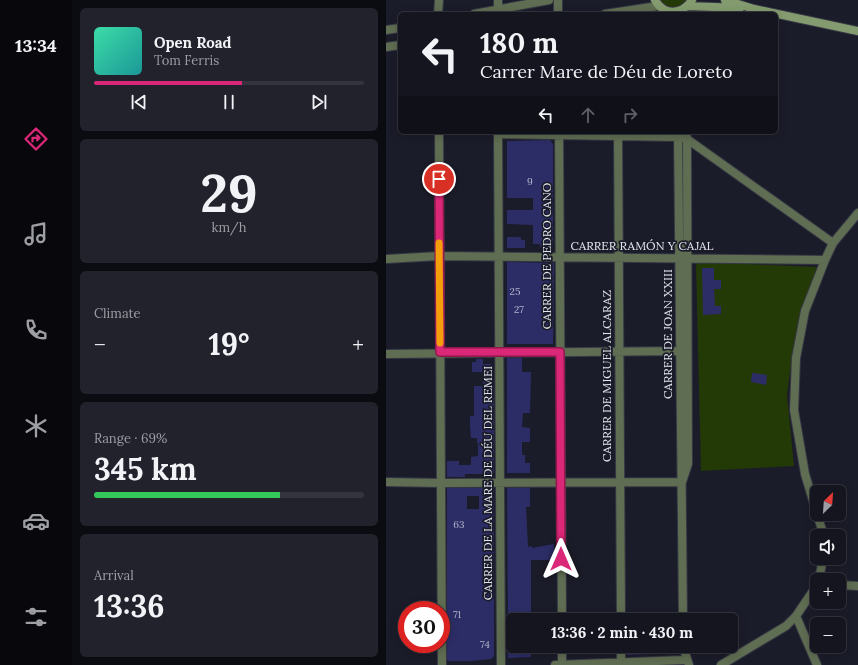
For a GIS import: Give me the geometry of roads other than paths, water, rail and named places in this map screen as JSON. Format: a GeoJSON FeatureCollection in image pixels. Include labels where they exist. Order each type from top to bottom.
{"type":"FeatureCollection","features":[{"type":"Feature","properties":{"kind":"street"},"geometry":{"type":"LineString","coordinates":[[438,12],[439,0]]}},
{"type":"Feature","properties":{"kind":"street"},"geometry":{"type":"LineString","coordinates":[[498,0],[498,10]]}},
{"type":"Feature","properties":{"kind":"street"},"geometry":{"type":"LineString","coordinates":[[486,12],[549,0]]}},
{"type":"Feature","properties":{"kind":"street"},"geometry":{"type":"LineString","coordinates":[[558,0],[558,12]]}},
{"type":"Feature","properties":{"kind":"street"},"geometry":{"type":"LineString","coordinates":[[725,0],[769,12]]}},
{"type":"Feature","properties":{"kind":"street"},"geometry":{"type":"LineString","coordinates":[[621,12],[656,3],[668,12]]}},
{"type":"Feature","properties":{"kind":"street"},"geometry":{"type":"LineString","coordinates":[[681,12],[690,3],[754,9]]}},
{"type":"Feature","properties":{"kind":"street"},"geometry":{"type":"LineString","coordinates":[[778,14],[858,30]]}},
{"type":"Feature","properties":{"kind":"street"},"geometry":{"type":"LineString","coordinates":[[386,30],[398,28]]}},
{"type":"Feature","properties":{"kind":"street"},"geometry":{"type":"LineString","coordinates":[[386,48],[398,45]]}},
{"type":"Feature","properties":{"kind":"street"},"geometry":{"type":"LineString","coordinates":[[439,134],[442,665]]}},
{"type":"Feature","properties":{"kind":"street","name":"CARRER DE LA MARE DE DÉU DEL REMEI"},"geometry":{"type":"LineString","coordinates":[[498,134],[501,665]]}},
{"type":"Feature","properties":{"kind":"street"},"geometry":{"type":"LineString","coordinates":[[559,134],[682,136],[833,243]]}},
{"type":"Feature","properties":{"kind":"street","name":"CARRER DE PEDRO CANO"},"geometry":{"type":"LineString","coordinates":[[559,134],[562,613]]}},
{"type":"Feature","properties":{"kind":"street","name":"CARRER DE MIGUEL ALCARAZ"},"geometry":{"type":"LineString","coordinates":[[618,134],[621,613]]}},
{"type":"Feature","properties":{"kind":"street","name":"CARRER DE JOAN XXIII"},"geometry":{"type":"LineString","coordinates":[[682,136],[688,464],[682,482]]}},
{"type":"Feature","properties":{"kind":"street"},"geometry":{"type":"LineString","coordinates":[[810,491],[805,474],[794,410],[796,358],[805,311],[825,260],[833,243],[858,213]]}},
{"type":"Feature","properties":{"kind":"street","name":"CARRER RAMÓN Y CAJAL"},"geometry":{"type":"LineString","coordinates":[[386,259],[439,256],[825,260]]}},
{"type":"Feature","properties":{"kind":"street","name":"CARRER DE JOAN XXIII"},"geometry":{"type":"LineString","coordinates":[[683,613],[680,352],[684,258]]}},
{"type":"Feature","properties":{"kind":"street"},"geometry":{"type":"LineString","coordinates":[[386,354],[440,352],[680,352]]}},
{"type":"Feature","properties":{"kind":"street"},"geometry":{"type":"LineString","coordinates":[[386,482],[440,484],[682,482]]}},
{"type":"Feature","properties":{"kind":"street"},"geometry":{"type":"LineString","coordinates":[[846,585],[858,586]]}},
{"type":"Feature","properties":{"kind":"street"},"geometry":{"type":"LineString","coordinates":[[721,665],[786,626],[796,616],[810,595]]}},
{"type":"Feature","properties":{"kind":"street"},"geometry":{"type":"LineString","coordinates":[[796,616],[817,665]]}},
{"type":"Feature","properties":{"kind":"street"},"geometry":{"type":"LineString","coordinates":[[562,653],[562,665]]}},
{"type":"Feature","properties":{"kind":"street"},"geometry":{"type":"LineString","coordinates":[[621,653],[621,664]]}},
{"type":"Feature","properties":{"kind":"street"},"geometry":{"type":"LineString","coordinates":[[555,665],[686,664],[684,653]]}}]}
